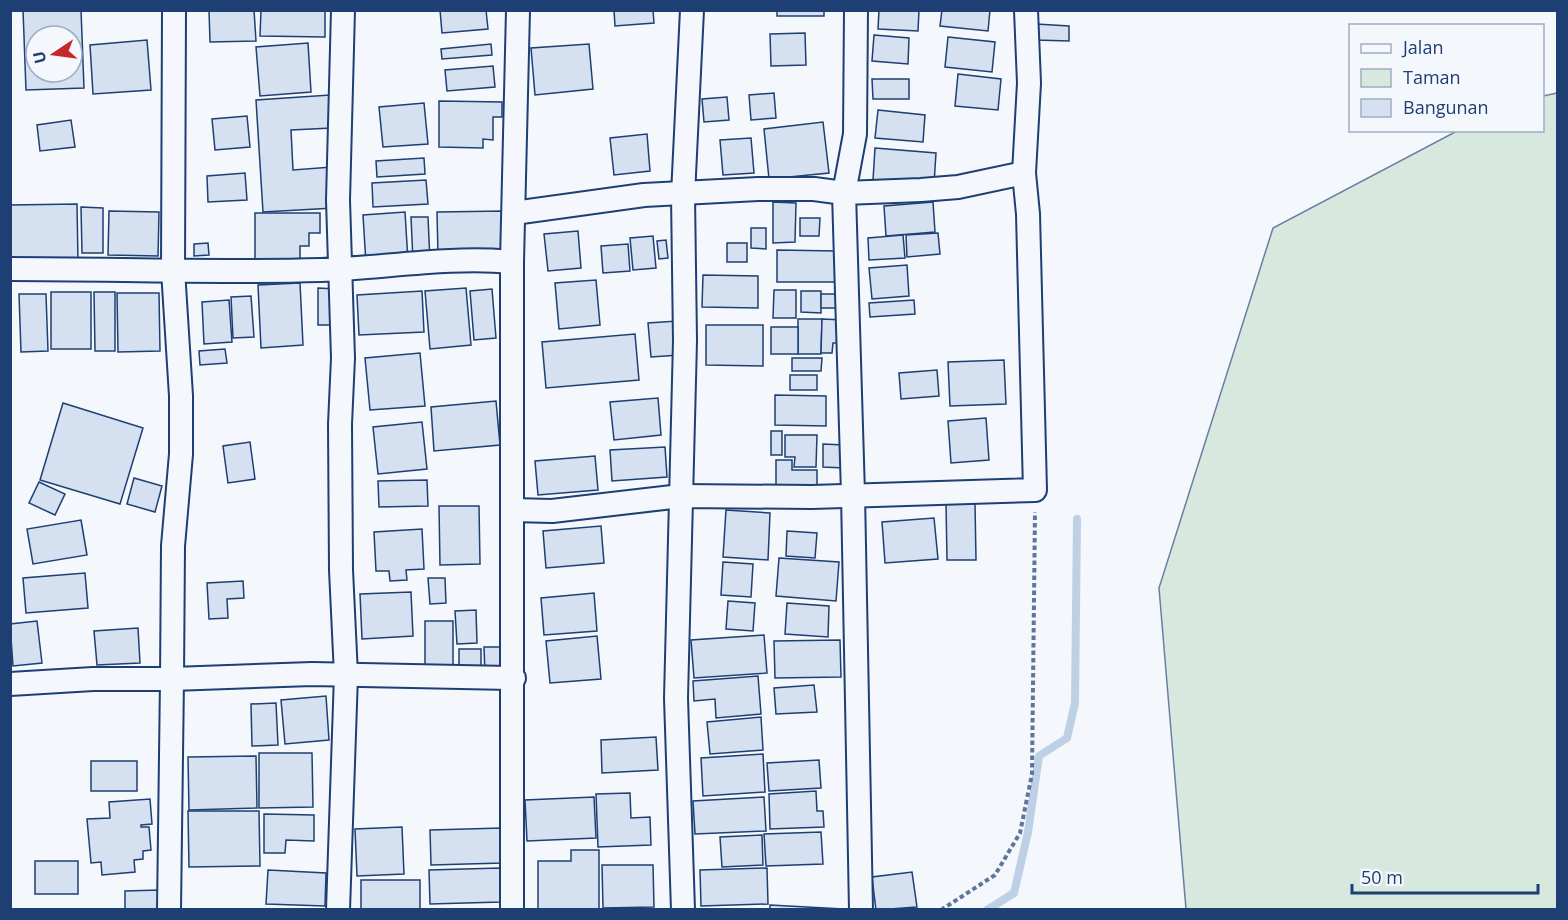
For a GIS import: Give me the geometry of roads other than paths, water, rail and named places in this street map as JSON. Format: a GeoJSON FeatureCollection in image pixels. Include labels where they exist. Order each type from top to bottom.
{"type":"FeatureCollection","features":[{"type":"Feature","properties":{"kind":"street"},"geometry":{"type":"LineString","coordinates":[[169,909],[173,546],[178,505],[181,419],[173,270],[174,10]]}},
{"type":"Feature","properties":{"kind":"street"},"geometry":{"type":"LineString","coordinates":[[338,909],[346,675],[341,570],[340,424],[343,358],[339,270],[338,140],[343,10]]}},
{"type":"Feature","properties":{"kind":"street"},"geometry":{"type":"LineString","coordinates":[[512,909],[514,678],[512,262],[518,10]]}},
{"type":"Feature","properties":{"kind":"street"},"geometry":{"type":"LineString","coordinates":[[683,909],[676,698],[685,341],[683,195],[692,10]]}},
{"type":"Feature","properties":{"kind":"street"},"geometry":{"type":"LineString","coordinates":[[856,10],[855,134],[844,193],[853,494],[861,909]]}},
{"type":"Feature","properties":{"kind":"street"},"geometry":{"type":"LineString","coordinates":[[512,510],[552,511],[681,496],[812,497],[1035,490],[1028,214],[1024,173],[1029,83],[1026,10]]}},
{"type":"Feature","properties":{"kind":"street"},"geometry":{"type":"LineString","coordinates":[[514,213],[644,195],[683,195],[758,189],[814,189],[844,193],[958,187],[1024,173]]}},
{"type":"Feature","properties":{"kind":"street"},"geometry":{"type":"LineString","coordinates":[[10,269],[339,270],[449,260],[512,262]]}},
{"type":"Feature","properties":{"kind":"street"},"geometry":{"type":"LineString","coordinates":[[10,684],[238,675],[514,678]]}},
{"type":"Feature","properties":{"kind":"waterway"},"geometry":{"type":"LineString","coordinates":[[987,910],[1014,893],[1028,832],[1039,756],[1067,738],[1075,703],[1077,519]]}}]}
